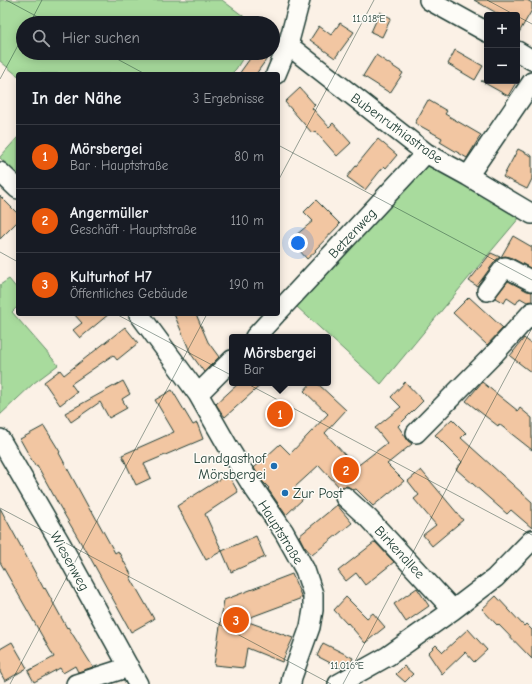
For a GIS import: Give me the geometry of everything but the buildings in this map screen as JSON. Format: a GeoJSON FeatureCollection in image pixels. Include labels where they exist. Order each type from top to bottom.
{"type":"FeatureCollection","features":[{"type":"Feature","properties":{"kind":"street"},"geometry":{"type":"LineString","coordinates":[[277,72],[288,45],[300,0]]}},
{"type":"Feature","properties":{"kind":"street"},"geometry":{"type":"LineString","coordinates":[[429,0],[484,30]]}},
{"type":"Feature","properties":{"kind":"street","name":"Bubenruthiastraße"},"geometry":{"type":"LineString","coordinates":[[288,45],[426,153],[532,214]]}},
{"type":"Feature","properties":{"kind":"street"},"geometry":{"type":"LineString","coordinates":[[520,53],[532,60]]}},
{"type":"Feature","properties":{"kind":"street"},"geometry":{"type":"LineString","coordinates":[[468,176],[532,82]]}},
{"type":"Feature","properties":{"kind":"street","name":"Betzenweg"},"geometry":{"type":"LineString","coordinates":[[280,310],[426,153]]}},
{"type":"Feature","properties":{"kind":"street"},"geometry":{"type":"LineString","coordinates":[[0,172],[16,186]]}},
{"type":"Feature","properties":{"kind":"street"},"geometry":{"type":"LineString","coordinates":[[487,291],[505,267],[532,281]]}},
{"type":"Feature","properties":{"kind":"street"},"geometry":{"type":"LineString","coordinates":[[416,433],[495,353],[532,312]]}},
{"type":"Feature","properties":{"kind":"street","name":"Hauptstraße"},"geometry":{"type":"LineString","coordinates":[[140,316],[198,394],[230,450],[294,550],[305,570],[313,594],[313,610],[310,627],[292,677],[291,684]]}},
{"type":"Feature","properties":{"kind":"street","name":"Betzenweg"},"geometry":{"type":"LineString","coordinates":[[258,334],[274,316]]}},
{"type":"Feature","properties":{"kind":"street"},"geometry":{"type":"LineString","coordinates":[[198,394],[229,363]]}},
{"type":"Feature","properties":{"kind":"street","name":"Wiesenweg"},"geometry":{"type":"LineString","coordinates":[[0,439],[66,553],[138,684]]}},
{"type":"Feature","properties":{"kind":"street","name":"Birkenallee"},"geometry":{"type":"LineString","coordinates":[[345,497],[368,518],[453,610]]}},
{"type":"Feature","properties":{"kind":"street"},"geometry":{"type":"LineString","coordinates":[[338,684],[388,656],[453,610],[495,578],[532,540]]}},
{"type":"Feature","properties":{"kind":"street"},"geometry":{"type":"LineString","coordinates":[[76,684],[129,667]]}},
{"type":"Feature","properties":{"kind":"green space"},"geometry":{"type":"Polygon","coordinates":[[[0,0],[222,0],[243,16],[16,16],[16,60],[242,60],[233,72],[16,72],[16,74],[0,61],[0,0]]]}},
{"type":"Feature","properties":{"kind":"green space"},"geometry":{"type":"Polygon","coordinates":[[[16,139],[16,173],[0,157],[16,139]]]}},
{"type":"Feature","properties":{"kind":"green space"},"geometry":{"type":"Polygon","coordinates":[[[426,162],[520,217],[381,384],[331,338],[331,334],[327,334],[296,306],[426,162]]]}},
{"type":"Feature","properties":{"kind":"green space"},"geometry":{"type":"Polygon","coordinates":[[[9,279],[16,288],[16,308],[12,312],[58,365],[34,383],[0,415],[0,285],[9,279]]]}},
{"type":"Feature","properties":{"kind":"place","name":"Mörsbergei"},"geometry":{"type":"Point","coordinates":[280,414]}},
{"type":"Feature","properties":{"kind":"place","name":"Landgasthof Mörsbergei"},"geometry":{"type":"Point","coordinates":[274,466]}},
{"type":"Feature","properties":{"kind":"place","name":"Angermüller"},"geometry":{"type":"Point","coordinates":[346,470]}},
{"type":"Feature","properties":{"kind":"place","name":"Zur Post"},"geometry":{"type":"Point","coordinates":[285,493]}},
{"type":"Feature","properties":{"kind":"place","name":"Kulturhof H7"},"geometry":{"type":"Point","coordinates":[236,620]}}]}
